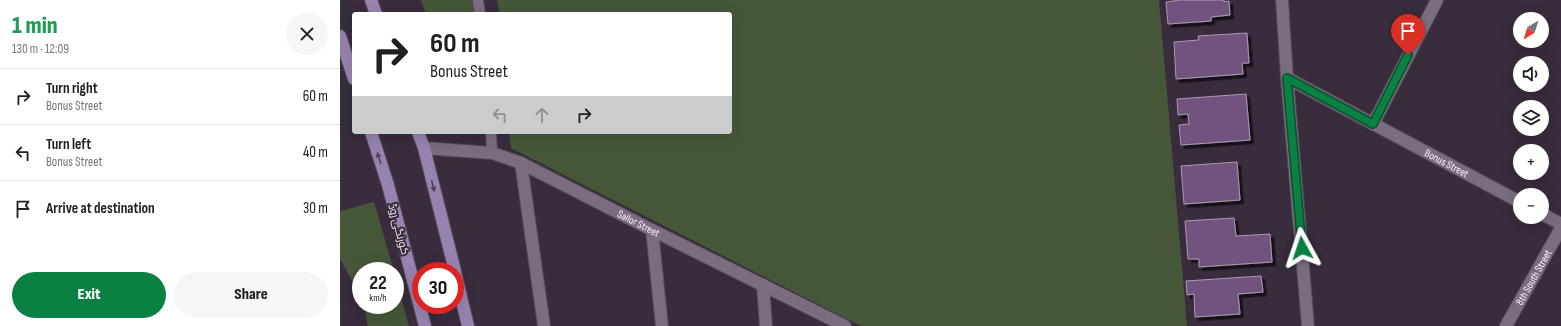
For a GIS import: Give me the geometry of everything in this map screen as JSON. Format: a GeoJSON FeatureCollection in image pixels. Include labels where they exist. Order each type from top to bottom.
{"type":"FeatureCollection","features":[{"type":"Feature","properties":{"kind":"main road"},"geometry":{"type":"LineString","coordinates":[[371,0],[375,12]]}},
{"type":"Feature","properties":{"kind":"main road"},"geometry":{"type":"LineString","coordinates":[[340,36],[352,73]]}},
{"type":"Feature","properties":{"kind":"main road","name":"کورنگی روڈ"},"geometry":{"type":"LineString","coordinates":[[372,134],[388,185],[425,326]]}},
{"type":"Feature","properties":{"kind":"main road"},"geometry":{"type":"LineString","coordinates":[[419,134],[424,148],[453,262]]}},
{"type":"Feature","properties":{"kind":"main road"},"geometry":{"type":"LineString","coordinates":[[464,309],[468,326]]}},
{"type":"Feature","properties":{"kind":"street"},"geometry":{"type":"LineString","coordinates":[[1282,0],[1287,78],[1308,326]]}},
{"type":"Feature","properties":{"kind":"street"},"geometry":{"type":"LineString","coordinates":[[1373,124],[1436,0]]}},
{"type":"Feature","properties":{"kind":"street","name":"Bonus Street"},"geometry":{"type":"LineString","coordinates":[[1287,78],[1513,198]]}},
{"type":"Feature","properties":{"kind":"street","name":"Sailor Street"},"geometry":{"type":"LineString","coordinates":[[424,148],[492,153],[521,163],[845,326]]}},
{"type":"Feature","properties":{"kind":"street"},"geometry":{"type":"LineString","coordinates":[[521,163],[544,326]]}},
{"type":"Feature","properties":{"kind":"street"},"geometry":{"type":"LineString","coordinates":[[1549,218],[1561,224]]}},
{"type":"Feature","properties":{"kind":"street","name":"8th South Street"},"geometry":{"type":"LineString","coordinates":[[1506,326],[1561,228]]}},
{"type":"Feature","properties":{"kind":"street"},"geometry":{"type":"LineString","coordinates":[[652,230],[662,326]]}},
{"type":"Feature","properties":{"kind":"street"},"geometry":{"type":"LineString","coordinates":[[763,285],[766,326]]}},
{"type":"Feature","properties":{"kind":"lane"},"geometry":{"type":"LineString","coordinates":[[478,0],[480,12]]}},
{"type":"Feature","properties":{"kind":"lane"},"geometry":{"type":"LineString","coordinates":[[491,134],[492,153]]}},
{"type":"Feature","properties":{"kind":"green space"},"geometry":{"type":"Polygon","coordinates":[[[421,0],[474,0],[476,12],[425,12],[421,0]]]}},
{"type":"Feature","properties":{"kind":"green space"},"geometry":{"type":"Polygon","coordinates":[[[497,0],[1159,0],[1187,326],[861,326],[511,148],[509,134],[732,134],[732,12],[500,12],[497,0]]]}},
{"type":"Feature","properties":{"kind":"green space"},"geometry":{"type":"Polygon","coordinates":[[[374,202],[391,262],[352,262],[352,281],[340,258],[340,211],[374,202]]]}},
{"type":"Feature","properties":{"kind":"green space"},"geometry":{"type":"Polygon","coordinates":[[[404,308],[409,326],[368,326],[366,314],[404,314],[404,308]]]}},
{"type":"Feature","properties":{"kind":"building"},"geometry":{"type":"Polygon","coordinates":[[[1180,0],[1229,1],[1230,15],[1211,17],[1211,21],[1168,24],[1166,2],[1180,0]]]}},
{"type":"Feature","properties":{"kind":"building"},"geometry":{"type":"Polygon","coordinates":[[[1247,33],[1249,63],[1242,63],[1243,74],[1176,79],[1174,42],[1199,40],[1198,36],[1247,33]]]}},
{"type":"Feature","properties":{"kind":"building"},"geometry":{"type":"Polygon","coordinates":[[[1246,94],[1250,140],[1181,145],[1179,125],[1189,124],[1188,114],[1178,115],[1177,99],[1246,94]]]}},
{"type":"Feature","properties":{"kind":"building"},"geometry":{"type":"Polygon","coordinates":[[[1237,162],[1240,200],[1184,204],[1181,166],[1237,162]]]}},
{"type":"Feature","properties":{"kind":"building"},"geometry":{"type":"Polygon","coordinates":[[[1234,218],[1236,236],[1270,234],[1272,262],[1199,267],[1199,259],[1188,259],[1185,221],[1234,218]]]}},
{"type":"Feature","properties":{"kind":"building"},"geometry":{"type":"Polygon","coordinates":[[[1261,276],[1263,292],[1238,294],[1240,314],[1195,317],[1194,294],[1187,295],[1186,281],[1261,276]]]}},
{"type":"Feature","properties":{"kind":"route"},"geometry":{"type":"LineString","coordinates":[[1302,248],[1287,78],[1373,124],[1408,55]]}}]}
